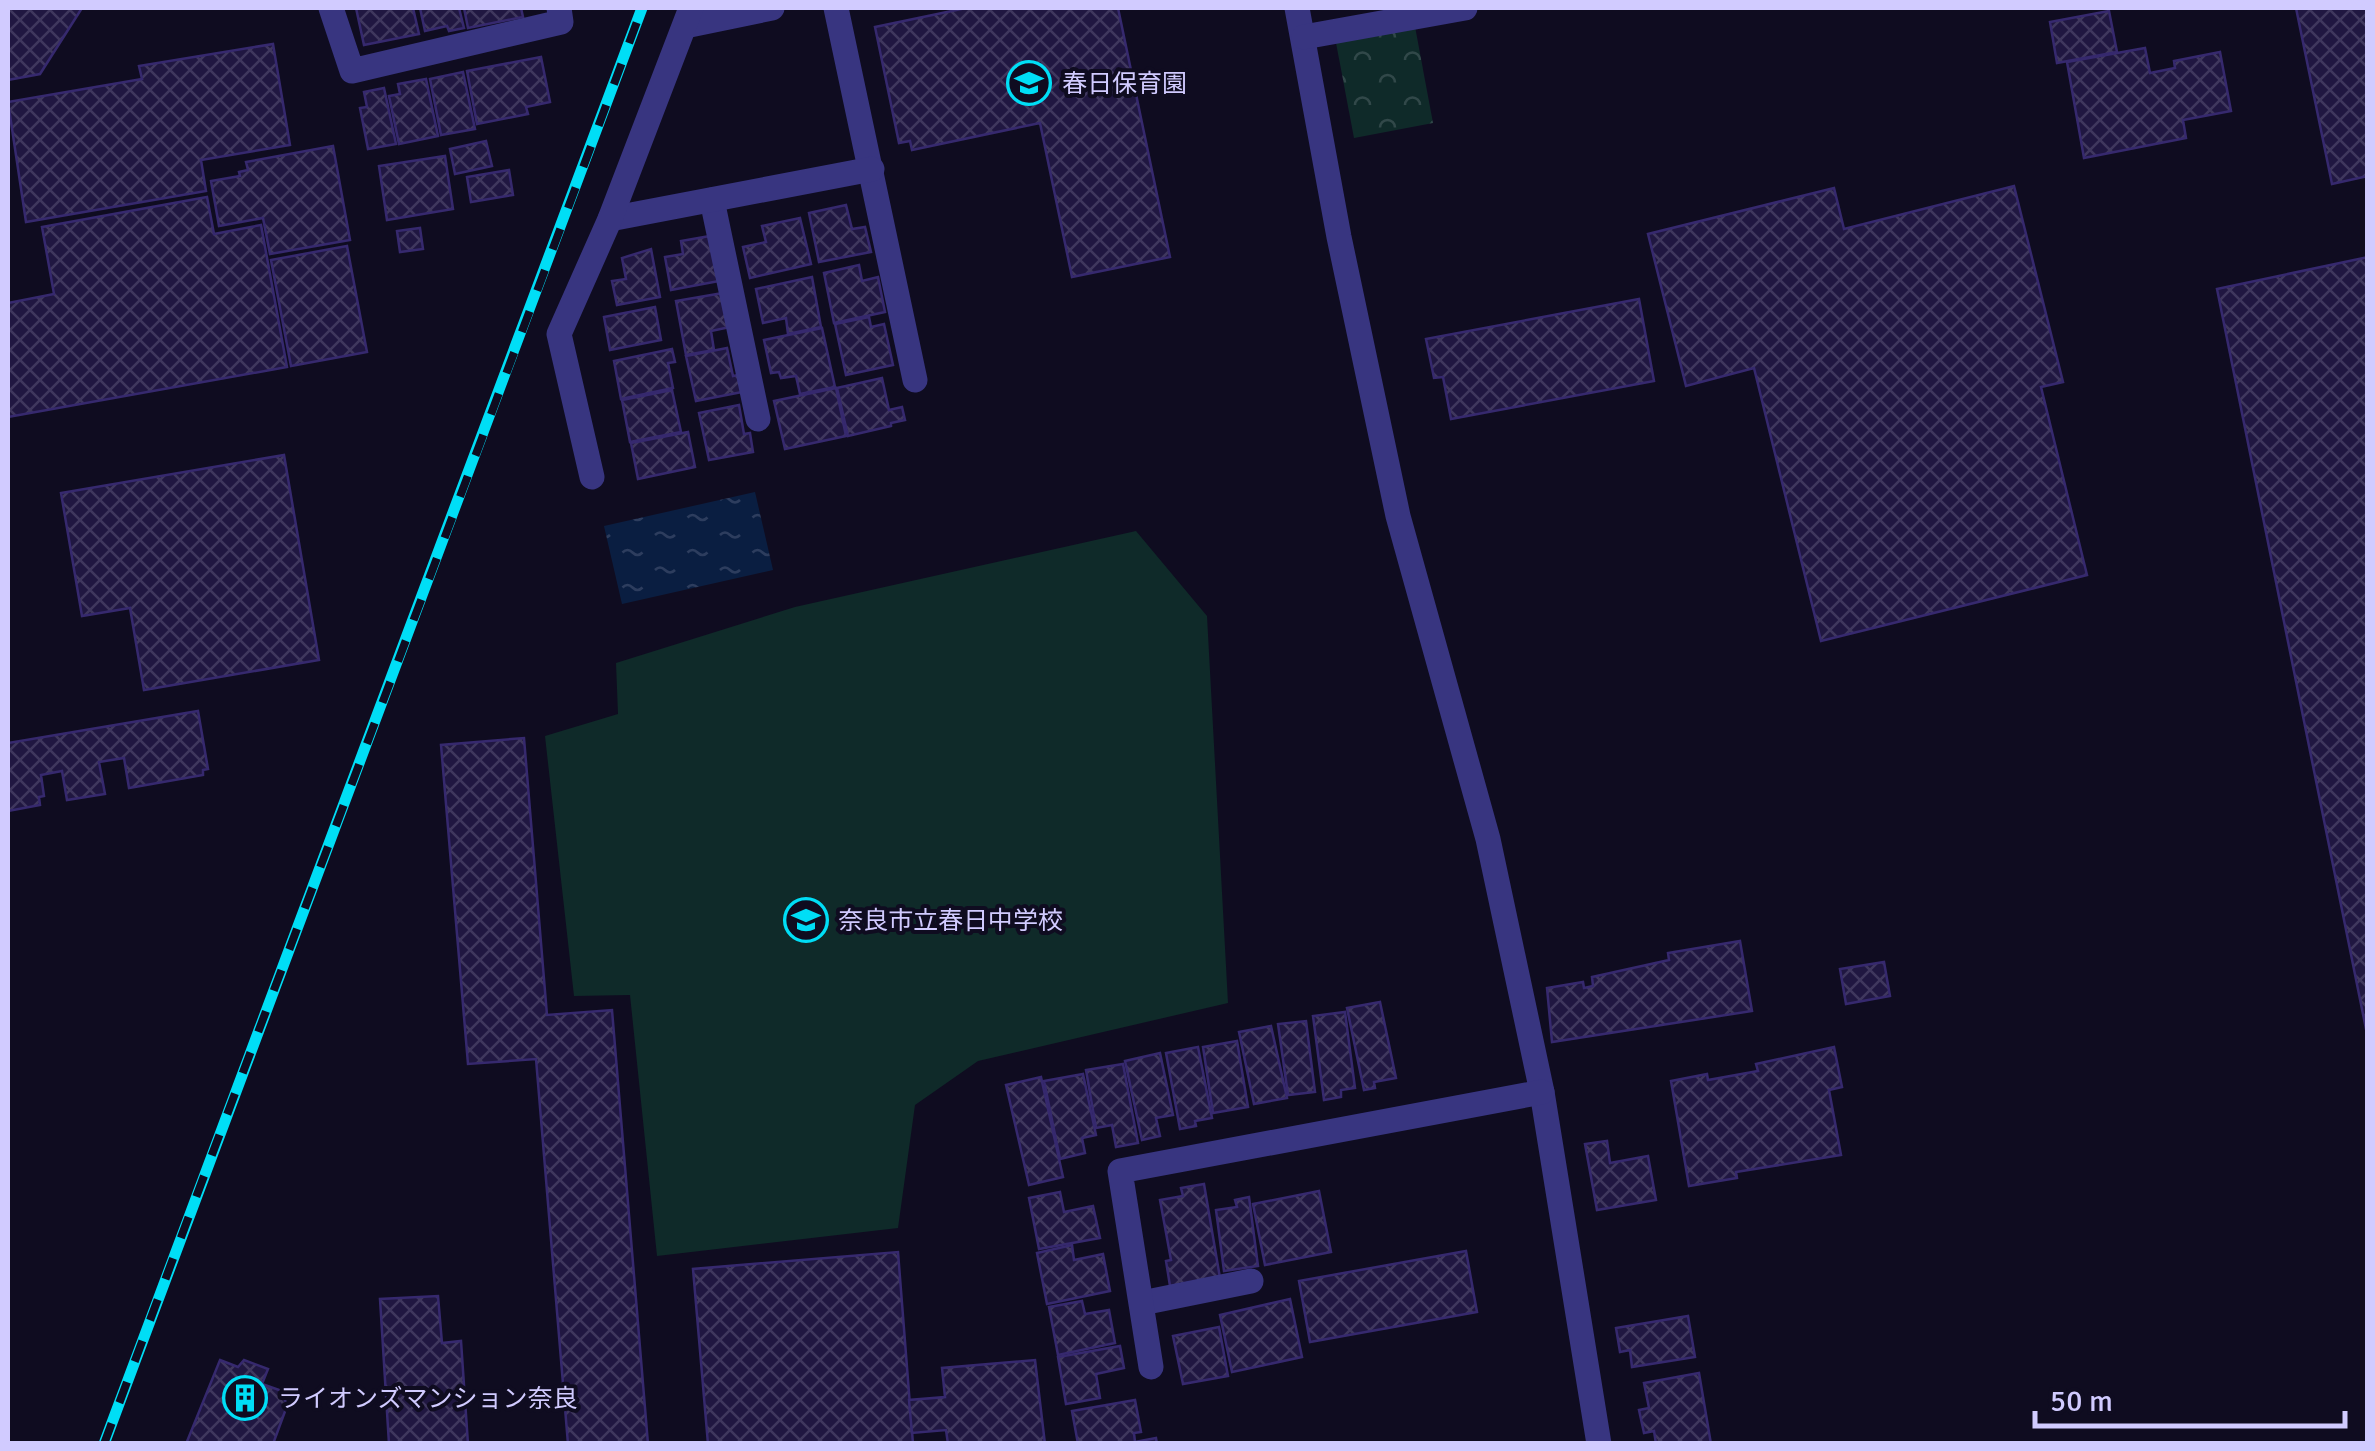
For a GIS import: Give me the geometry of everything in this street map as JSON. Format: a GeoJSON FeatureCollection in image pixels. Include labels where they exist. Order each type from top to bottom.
{"type":"FeatureCollection","features":[{"type":"Feature","properties":{"kind":"street"},"geometry":{"type":"LineString","coordinates":[[331,8],[352,71],[561,22],[559,8]]}},
{"type":"Feature","properties":{"kind":"street"},"geometry":{"type":"LineString","coordinates":[[592,477],[558,334],[610,219],[688,17],[772,8]]}},
{"type":"Feature","properties":{"kind":"street"},"geometry":{"type":"LineString","coordinates":[[836,8],[914,380]]}},
{"type":"Feature","properties":{"kind":"street"},"geometry":{"type":"LineString","coordinates":[[1297,8],[1339,237],[1398,516],[1488,839],[1542,1092],[1599,1444]]}},
{"type":"Feature","properties":{"kind":"street"},"geometry":{"type":"LineString","coordinates":[[1304,37],[1464,8]]}},
{"type":"Feature","properties":{"kind":"street"},"geometry":{"type":"LineString","coordinates":[[610,219],[872,169]]}},
{"type":"Feature","properties":{"kind":"street"},"geometry":{"type":"LineString","coordinates":[[712,200],[758,419]]}},
{"type":"Feature","properties":{"kind":"street"},"geometry":{"type":"LineString","coordinates":[[1151,1367],[1120,1172],[1542,1092]]}},
{"type":"Feature","properties":{"kind":"street"},"geometry":{"type":"LineString","coordinates":[[1142,1303],[1251,1281]]}},
{"type":"Feature","properties":{"kind":"green space"},"geometry":{"type":"Polygon","coordinates":[[[1413,16],[1433,123],[1354,138],[1334,32],[1413,16]]]}},
{"type":"Feature","properties":{"kind":"green space"},"geometry":{"type":"Polygon","coordinates":[[[1136,531],[1207,616],[1228,1003],[978,1061],[915,1105],[898,1228],[657,1256],[630,995],[574,996],[545,736],[618,714],[616,663],[795,607],[1136,531]]]}},
{"type":"Feature","properties":{"kind":"water"},"geometry":{"type":"Polygon","coordinates":[[[755,492],[773,570],[622,604],[604,526],[755,492]]]}},
{"type":"Feature","properties":{"kind":"building"},"geometry":{"type":"Polygon","coordinates":[[[8,8],[82,8],[40,74],[8,80],[8,8]]]}},
{"type":"Feature","properties":{"kind":"building"},"geometry":{"type":"Polygon","coordinates":[[[356,8],[413,8],[419,34],[364,45],[356,8]]]}},
{"type":"Feature","properties":{"kind":"building"},"geometry":{"type":"Polygon","coordinates":[[[420,8],[459,8],[464,28],[449,31],[447,26],[425,31],[420,8]]]}},
{"type":"Feature","properties":{"kind":"building"},"geometry":{"type":"Polygon","coordinates":[[[464,8],[521,8],[523,17],[468,28],[464,8]]]}},
{"type":"Feature","properties":{"kind":"building"},"geometry":{"type":"Polygon","coordinates":[[[966,8],[1118,8],[1170,257],[1072,277],[1040,123],[912,150],[910,141],[899,143],[875,27],[966,8]]]}},
{"type":"Feature","properties":{"kind":"building"},"geometry":{"type":"Polygon","coordinates":[[[2296,8],[2368,8],[2368,176],[2332,184],[2296,8]]]}},
{"type":"Feature","properties":{"kind":"building"},"geometry":{"type":"Polygon","coordinates":[[[2109,11],[2117,52],[2057,63],[2050,22],[2109,11]]]}},
{"type":"Feature","properties":{"kind":"building"},"geometry":{"type":"Polygon","coordinates":[[[273,44],[290,145],[201,160],[206,191],[26,222],[8,102],[142,79],[139,66],[273,44]]]}},
{"type":"Feature","properties":{"kind":"building"},"geometry":{"type":"Polygon","coordinates":[[[2145,48],[2150,73],[2175,68],[2174,61],[2220,52],[2231,111],[2183,120],[2186,138],[2084,158],[2067,62],[2145,48]]]}},
{"type":"Feature","properties":{"kind":"building"},"geometry":{"type":"Polygon","coordinates":[[[541,57],[550,102],[526,107],[528,114],[477,124],[467,71],[541,57]]]}},
{"type":"Feature","properties":{"kind":"building"},"geometry":{"type":"Polygon","coordinates":[[[463,72],[475,129],[441,135],[430,79],[463,72]]]}},
{"type":"Feature","properties":{"kind":"building"},"geometry":{"type":"Polygon","coordinates":[[[426,79],[438,136],[399,144],[389,96],[400,94],[398,84],[426,79]]]}},
{"type":"Feature","properties":{"kind":"building"},"geometry":{"type":"Polygon","coordinates":[[[384,88],[396,144],[368,149],[360,108],[367,107],[364,92],[384,88]]]}},
{"type":"Feature","properties":{"kind":"building"},"geometry":{"type":"Polygon","coordinates":[[[486,141],[492,166],[455,174],[450,149],[486,141]]]}},
{"type":"Feature","properties":{"kind":"building"},"geometry":{"type":"Polygon","coordinates":[[[333,146],[350,240],[270,254],[263,218],[219,226],[211,181],[240,176],[239,172],[248,170],[246,162],[333,146]]]}},
{"type":"Feature","properties":{"kind":"building"},"geometry":{"type":"Polygon","coordinates":[[[445,156],[453,209],[387,220],[379,166],[445,156]]]}},
{"type":"Feature","properties":{"kind":"building"},"geometry":{"type":"Polygon","coordinates":[[[509,170],[513,195],[471,202],[467,177],[509,170]]]}},
{"type":"Feature","properties":{"kind":"building"},"geometry":{"type":"Polygon","coordinates":[[[2014,186],[2063,382],[2041,387],[2087,575],[1821,641],[1754,368],[1686,386],[1648,234],[1834,188],[1844,229],[2014,186]]]}},
{"type":"Feature","properties":{"kind":"building"},"geometry":{"type":"Polygon","coordinates":[[[207,197],[214,234],[261,225],[287,367],[8,417],[8,303],[54,294],[42,227],[207,197]]]}},
{"type":"Feature","properties":{"kind":"building"},"geometry":{"type":"Polygon","coordinates":[[[846,205],[852,229],[865,227],[871,252],[819,262],[809,213],[846,205]]]}},
{"type":"Feature","properties":{"kind":"building"},"geometry":{"type":"Polygon","coordinates":[[[800,218],[811,264],[750,278],[743,247],[766,242],[762,226],[800,218]]]}},
{"type":"Feature","properties":{"kind":"building"},"geometry":{"type":"Polygon","coordinates":[[[420,228],[423,249],[400,252],[397,231],[420,228]]]}},
{"type":"Feature","properties":{"kind":"building"},"geometry":{"type":"Polygon","coordinates":[[[710,236],[719,281],[671,290],[665,257],[683,254],[681,241],[710,236]]]}},
{"type":"Feature","properties":{"kind":"building"},"geometry":{"type":"Polygon","coordinates":[[[347,246],[367,352],[291,366],[271,260],[347,246]]]}},
{"type":"Feature","properties":{"kind":"building"},"geometry":{"type":"Polygon","coordinates":[[[651,249],[660,297],[617,305],[612,281],[626,279],[622,258],[651,249]]]}},
{"type":"Feature","properties":{"kind":"building"},"geometry":{"type":"Polygon","coordinates":[[[2368,257],[2368,1039],[2217,289],[2368,257]]]}},
{"type":"Feature","properties":{"kind":"building"},"geometry":{"type":"Polygon","coordinates":[[[859,265],[862,281],[878,277],[885,312],[834,323],[824,273],[859,265]]]}},
{"type":"Feature","properties":{"kind":"building"},"geometry":{"type":"Polygon","coordinates":[[[812,277],[821,327],[788,334],[786,318],[763,323],[756,289],[812,277]]]}},
{"type":"Feature","properties":{"kind":"building"},"geometry":{"type":"Polygon","coordinates":[[[723,293],[730,327],[711,331],[714,350],[686,355],[676,301],[723,293]]]}},
{"type":"Feature","properties":{"kind":"building"},"geometry":{"type":"Polygon","coordinates":[[[1639,299],[1654,381],[1451,419],[1443,377],[1434,378],[1426,339],[1639,299]]]}},
{"type":"Feature","properties":{"kind":"building"},"geometry":{"type":"Polygon","coordinates":[[[655,307],[661,340],[610,350],[604,317],[655,307]]]}},
{"type":"Feature","properties":{"kind":"building"},"geometry":{"type":"Polygon","coordinates":[[[869,317],[871,327],[884,324],[893,365],[846,375],[835,324],[869,317]]]}},
{"type":"Feature","properties":{"kind":"building"},"geometry":{"type":"Polygon","coordinates":[[[822,328],[835,387],[800,394],[796,376],[781,378],[779,372],[771,373],[764,340],[822,328]]]}},
{"type":"Feature","properties":{"kind":"building"},"geometry":{"type":"Polygon","coordinates":[[[727,348],[733,376],[738,375],[742,392],[696,401],[686,356],[727,348]]]}},
{"type":"Feature","properties":{"kind":"building"},"geometry":{"type":"Polygon","coordinates":[[[672,349],[675,362],[668,363],[673,388],[621,399],[614,361],[672,349]]]}},
{"type":"Feature","properties":{"kind":"building"},"geometry":{"type":"Polygon","coordinates":[[[882,378],[889,410],[902,407],[905,420],[848,436],[837,388],[882,378]]]}},
{"type":"Feature","properties":{"kind":"building"},"geometry":{"type":"Polygon","coordinates":[[[836,388],[846,436],[785,449],[774,401],[836,388]]]}},
{"type":"Feature","properties":{"kind":"building"},"geometry":{"type":"Polygon","coordinates":[[[672,390],[681,432],[630,442],[622,400],[672,390]]]}},
{"type":"Feature","properties":{"kind":"building"},"geometry":{"type":"Polygon","coordinates":[[[739,405],[744,434],[750,433],[753,452],[709,460],[699,413],[739,405]]]}},
{"type":"Feature","properties":{"kind":"building"},"geometry":{"type":"Polygon","coordinates":[[[688,432],[695,467],[638,479],[631,443],[688,432]]]}},
{"type":"Feature","properties":{"kind":"building"},"geometry":{"type":"Polygon","coordinates":[[[284,455],[319,660],[144,690],[130,608],[82,616],[61,493],[284,455]]]}},
{"type":"Feature","properties":{"kind":"building"},"geometry":{"type":"Polygon","coordinates":[[[198,711],[208,769],[203,770],[203,775],[129,788],[124,758],[99,762],[105,794],[67,800],[62,771],[41,775],[44,796],[39,797],[40,805],[8,811],[8,743],[198,711]]]}},
{"type":"Feature","properties":{"kind":"building"},"geometry":{"type":"Polygon","coordinates":[[[524,738],[547,1015],[612,1010],[648,1444],[568,1444],[536,1059],[468,1064],[441,745],[524,738]]]}},
{"type":"Feature","properties":{"kind":"building"},"geometry":{"type":"Polygon","coordinates":[[[1740,941],[1752,1011],[1552,1042],[1547,988],[1583,982],[1584,988],[1593,986],[1592,977],[1669,960],[1668,953],[1740,941]]]}},
{"type":"Feature","properties":{"kind":"building"},"geometry":{"type":"Polygon","coordinates":[[[1884,962],[1890,996],[1846,1004],[1840,969],[1884,962]]]}},
{"type":"Feature","properties":{"kind":"building"},"geometry":{"type":"Polygon","coordinates":[[[1380,1002],[1396,1078],[1374,1082],[1375,1088],[1364,1090],[1347,1008],[1380,1002]]]}},
{"type":"Feature","properties":{"kind":"building"},"geometry":{"type":"Polygon","coordinates":[[[1345,1012],[1355,1088],[1341,1090],[1341,1097],[1324,1100],[1313,1016],[1345,1012]]]}},
{"type":"Feature","properties":{"kind":"building"},"geometry":{"type":"Polygon","coordinates":[[[1306,1021],[1315,1092],[1288,1095],[1278,1024],[1306,1021]]]}},
{"type":"Feature","properties":{"kind":"building"},"geometry":{"type":"Polygon","coordinates":[[[1271,1026],[1287,1098],[1254,1104],[1239,1032],[1271,1026]]]}},
{"type":"Feature","properties":{"kind":"building"},"geometry":{"type":"Polygon","coordinates":[[[1237,1041],[1248,1107],[1213,1113],[1203,1047],[1237,1041]]]}},
{"type":"Feature","properties":{"kind":"building"},"geometry":{"type":"Polygon","coordinates":[[[1198,1047],[1212,1118],[1180,1129],[1166,1053],[1198,1047]]]}},
{"type":"Feature","properties":{"kind":"building"},"geometry":{"type":"Polygon","coordinates":[[[1834,1047],[1842,1087],[1829,1090],[1841,1155],[1736,1172],[1737,1178],[1689,1186],[1671,1081],[1707,1074],[1708,1080],[1758,1071],[1756,1064],[1834,1047]]]}},
{"type":"Feature","properties":{"kind":"building"},"geometry":{"type":"Polygon","coordinates":[[[1160,1053],[1173,1115],[1156,1118],[1160,1136],[1142,1140],[1125,1061],[1160,1053]]]}},
{"type":"Feature","properties":{"kind":"building"},"geometry":{"type":"Polygon","coordinates":[[[1123,1064],[1138,1143],[1116,1147],[1112,1125],[1096,1128],[1086,1070],[1123,1064]]]}},
{"type":"Feature","properties":{"kind":"building"},"geometry":{"type":"Polygon","coordinates":[[[1083,1074],[1096,1135],[1082,1138],[1085,1153],[1060,1159],[1044,1081],[1083,1074]]]}},
{"type":"Feature","properties":{"kind":"building"},"geometry":{"type":"Polygon","coordinates":[[[1041,1077],[1063,1177],[1029,1185],[1006,1085],[1041,1077]]]}},
{"type":"Feature","properties":{"kind":"building"},"geometry":{"type":"Polygon","coordinates":[[[1607,1141],[1610,1163],[1648,1156],[1656,1200],[1597,1210],[1585,1144],[1607,1141]]]}},
{"type":"Feature","properties":{"kind":"building"},"geometry":{"type":"Polygon","coordinates":[[[1204,1184],[1220,1278],[1170,1286],[1166,1261],[1171,1260],[1160,1200],[1183,1196],[1181,1188],[1204,1184]]]}},
{"type":"Feature","properties":{"kind":"building"},"geometry":{"type":"Polygon","coordinates":[[[1319,1191],[1331,1252],[1265,1265],[1253,1204],[1319,1191]]]}},
{"type":"Feature","properties":{"kind":"building"},"geometry":{"type":"Polygon","coordinates":[[[1060,1192],[1064,1212],[1093,1206],[1100,1238],[1039,1249],[1029,1198],[1060,1192]]]}},
{"type":"Feature","properties":{"kind":"building"},"geometry":{"type":"Polygon","coordinates":[[[1249,1197],[1258,1266],[1224,1271],[1216,1210],[1237,1207],[1235,1200],[1249,1197]]]}},
{"type":"Feature","properties":{"kind":"building"},"geometry":{"type":"Polygon","coordinates":[[[1072,1245],[1074,1260],[1103,1254],[1110,1291],[1047,1304],[1037,1253],[1072,1245]]]}},
{"type":"Feature","properties":{"kind":"building"},"geometry":{"type":"Polygon","coordinates":[[[1466,1251],[1477,1312],[1310,1342],[1299,1281],[1466,1251]]]}},
{"type":"Feature","properties":{"kind":"building"},"geometry":{"type":"Polygon","coordinates":[[[898,1252],[913,1444],[708,1444],[693,1269],[898,1252]]]}},
{"type":"Feature","properties":{"kind":"building"},"geometry":{"type":"Polygon","coordinates":[[[438,1296],[442,1343],[461,1341],[468,1444],[389,1444],[380,1299],[438,1296]]]}},
{"type":"Feature","properties":{"kind":"building"},"geometry":{"type":"Polygon","coordinates":[[[1290,1299],[1302,1357],[1232,1372],[1220,1315],[1290,1299]]]}},
{"type":"Feature","properties":{"kind":"building"},"geometry":{"type":"Polygon","coordinates":[[[1082,1301],[1085,1314],[1109,1310],[1115,1343],[1058,1355],[1049,1307],[1082,1301]]]}},
{"type":"Feature","properties":{"kind":"building"},"geometry":{"type":"Polygon","coordinates":[[[1688,1316],[1695,1357],[1632,1367],[1630,1350],[1620,1352],[1616,1328],[1688,1316]]]}},
{"type":"Feature","properties":{"kind":"building"},"geometry":{"type":"Polygon","coordinates":[[[1219,1327],[1228,1376],[1183,1384],[1173,1336],[1219,1327]]]}},
{"type":"Feature","properties":{"kind":"building"},"geometry":{"type":"Polygon","coordinates":[[[1120,1346],[1124,1368],[1096,1374],[1100,1398],[1066,1404],[1058,1357],[1120,1346]]]}},
{"type":"Feature","properties":{"kind":"building","name":"ライオンズマンション奈良"},"geometry":{"type":"Polygon","coordinates":[[[220,1360],[238,1367],[244,1360],[268,1369],[262,1384],[282,1391],[287,1406],[273,1444],[186,1444],[220,1360]]]}},
{"type":"Feature","properties":{"kind":"building"},"geometry":{"type":"Polygon","coordinates":[[[1035,1360],[1045,1444],[948,1444],[946,1430],[912,1433],[909,1400],[945,1397],[942,1368],[1035,1360]]]}},
{"type":"Feature","properties":{"kind":"building"},"geometry":{"type":"Polygon","coordinates":[[[1699,1373],[1711,1444],[1656,1444],[1654,1431],[1644,1433],[1639,1410],[1649,1408],[1644,1383],[1699,1373]]]}},
{"type":"Feature","properties":{"kind":"building"},"geometry":{"type":"Polygon","coordinates":[[[1135,1400],[1141,1432],[1134,1433],[1135,1442],[1156,1438],[1157,1444],[1078,1444],[1072,1411],[1135,1400]]]}},
{"type":"Feature","properties":{"kind":"railway"},"geometry":{"type":"LineString","coordinates":[[104,1444],[642,8]]}},
{"type":"Feature","properties":{"kind":"place","name":"春日保育園"},"geometry":{"type":"Point","coordinates":[1029,83]}},
{"type":"Feature","properties":{"kind":"place","name":"奈良市立春日中学校"},"geometry":{"type":"Point","coordinates":[806,920]}},
{"type":"Feature","properties":{"kind":"place","name":"ライオンズマンション奈良"},"geometry":{"type":"Point","coordinates":[245,1398]}}]}
